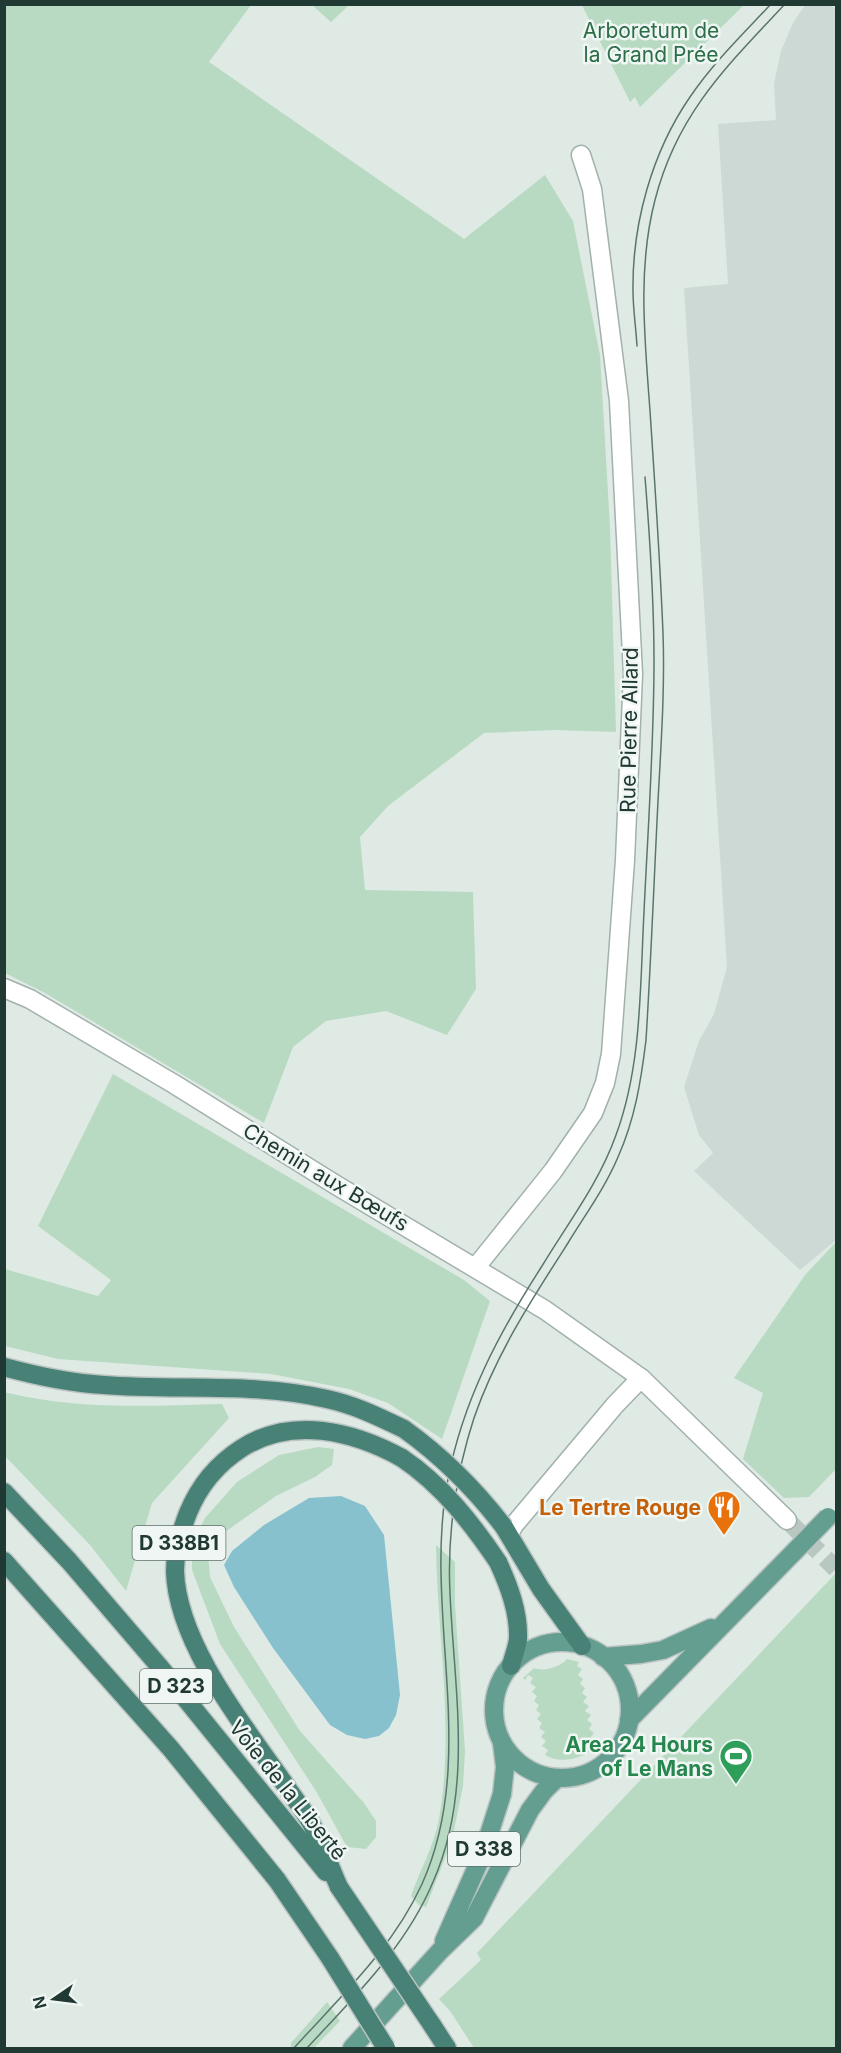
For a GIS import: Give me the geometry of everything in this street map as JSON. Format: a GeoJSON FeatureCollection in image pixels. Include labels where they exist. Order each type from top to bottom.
{"type":"FeatureCollection","features":[{"type":"Feature","properties":{"kind":"highway"},"geometry":{"type":"LineString","coordinates":[[4,1367],[76,1382],[105,1385],[286,1391],[349,1405],[371,1413],[404,1429],[430,1448],[466,1482],[506,1530],[551,1604],[582,1646]]}},
{"type":"Feature","properties":{"kind":"highway","name":"D 338B1"},"geometry":{"type":"LineString","coordinates":[[339,1887],[312,1824],[208,1669],[191,1637],[180,1602],[175,1571],[179,1540],[192,1504],[212,1473],[226,1459],[259,1438],[279,1432],[303,1430],[354,1436],[402,1458],[433,1482],[470,1521],[498,1562],[513,1598],[517,1628],[518,1641],[511,1666]]}},
{"type":"Feature","properties":{"kind":"highway","name":"Voie de la Liberté"},"geometry":{"type":"LineString","coordinates":[[4,1492],[69,1562],[159,1666],[339,1887],[447,2049]]}},
{"type":"Feature","properties":{"kind":"highway","name":"D 323"},"geometry":{"type":"LineString","coordinates":[[4,1561],[171,1749],[277,1880],[330,1958],[386,2049]]}},
{"type":"Feature","properties":{"kind":"main road"},"geometry":{"type":"LineString","coordinates":[[629,1720],[832,1513]]}},
{"type":"Feature","properties":{"kind":"main road"},"geometry":{"type":"LineString","coordinates":[[603,1657],[663,1650],[723,1622]]}},
{"type":"Feature","properties":{"kind":"main road"},"geometry":{"type":"LineString","coordinates":[[563,1642],[582,1646],[603,1657],[616,1669],[625,1685],[629,1702],[629,1720],[618,1748],[604,1763],[587,1773],[567,1778],[546,1776],[525,1767],[515,1759],[502,1740],[495,1722],[495,1702],[500,1683],[511,1666],[525,1653],[543,1645],[563,1642]]}},
{"type":"Feature","properties":{"kind":"main road","name":"D 338"},"geometry":{"type":"LineString","coordinates":[[440,1951],[483,1853],[502,1794],[505,1767],[502,1740]]}},
{"type":"Feature","properties":{"kind":"main road","name":"D 338"},"geometry":{"type":"LineString","coordinates":[[352,2049],[440,1951],[474,1918],[530,1810],[557,1778]]}},
{"type":"Feature","properties":{"kind":"street","name":"Rue Pierre Allard"},"geometry":{"type":"LineString","coordinates":[[476,1267],[553,1171],[593,1113],[605,1083],[611,1053],[625,860],[633,674],[619,401],[592,189],[581,155]]}},
{"type":"Feature","properties":{"kind":"street","name":"Chemin aux Bœufs"},"geometry":{"type":"LineString","coordinates":[[4,988],[30,999],[123,1054],[545,1310],[641,1378],[787,1520]]}},
{"type":"Feature","properties":{"kind":"street"},"geometry":{"type":"LineString","coordinates":[[506,1530],[514,1525],[615,1405],[641,1378]]}},
{"type":"Feature","properties":{"kind":"shaded area"},"geometry":{"type":"Polygon","coordinates":[[[805,5],[829,5],[836,8],[836,1240],[800,1270],[694,1171],[713,1153],[699,1135],[684,1087],[699,1041],[714,1014],[727,967],[684,288],[728,284],[718,124],[776,120],[774,84],[781,51],[793,23],[805,5]]]}},
{"type":"Feature","properties":{"kind":"green space"},"geometry":{"type":"Polygon","coordinates":[[[4,5],[251,5],[209,62],[464,239],[545,175],[573,221],[600,355],[610,527],[616,732],[554,730],[484,733],[388,806],[360,837],[365,890],[473,892],[476,989],[447,1035],[386,1011],[326,1021],[293,1047],[264,1123],[45,993],[5,973],[4,5]]]}},
{"type":"Feature","properties":{"kind":"green space"},"geometry":{"type":"Polygon","coordinates":[[[312,5],[349,5],[331,22],[312,5]]]}},
{"type":"Feature","properties":{"kind":"green space","name":"Arboretum de la Grand Prée"},"geometry":{"type":"Polygon","coordinates":[[[582,5],[744,5],[640,107],[635,97],[630,102],[582,5]]]}},
{"type":"Feature","properties":{"kind":"green space"},"geometry":{"type":"Polygon","coordinates":[[[113,1074],[464,1280],[490,1301],[442,1439],[388,1403],[349,1389],[271,1374],[58,1359],[5,1346],[5,1269],[98,1296],[111,1280],[38,1226],[113,1074]]]}},
{"type":"Feature","properties":{"kind":"green space"},"geometry":{"type":"Polygon","coordinates":[[[836,1242],[836,1469],[809,1497],[784,1498],[743,1459],[763,1393],[734,1378],[805,1275],[836,1242]]]}},
{"type":"Feature","properties":{"kind":"green space"},"geometry":{"type":"Polygon","coordinates":[[[4,1392],[58,1402],[113,1406],[222,1404],[229,1418],[152,1503],[126,1591],[90,1545],[5,1456],[4,1392]]]}},
{"type":"Feature","properties":{"kind":"green space"},"geometry":{"type":"Polygon","coordinates":[[[318,1447],[334,1449],[332,1465],[315,1477],[276,1496],[225,1532],[208,1553],[210,1577],[234,1627],[300,1731],[364,1803],[376,1821],[376,1837],[366,1849],[347,1847],[316,1791],[220,1644],[192,1570],[192,1545],[205,1518],[237,1482],[279,1455],[318,1447]]]}},
{"type":"Feature","properties":{"kind":"green space"},"geometry":{"type":"Polygon","coordinates":[[[436,1545],[455,1562],[455,1605],[465,1751],[463,1786],[452,1840],[426,1907],[419,1905],[411,1896],[437,1829],[444,1785],[444,1682],[436,1545]]]}},
{"type":"Feature","properties":{"kind":"green space","name":"Area 24 Hours of Le Mans"},"geometry":{"type":"Polygon","coordinates":[[[836,1573],[836,2048],[474,2048],[450,2011],[439,1999],[481,1960],[477,1953],[836,1573]]]}},
{"type":"Feature","properties":{"kind":"green space"},"geometry":{"type":"Polygon","coordinates":[[[567,1659],[579,1662],[577,1666],[582,1669],[578,1675],[583,1679],[580,1684],[585,1688],[582,1693],[587,1697],[583,1702],[589,1706],[585,1711],[591,1715],[587,1720],[592,1724],[589,1729],[594,1733],[590,1738],[595,1741],[592,1747],[594,1749],[583,1755],[563,1760],[545,1755],[548,1750],[542,1746],[546,1741],[541,1737],[545,1732],[539,1728],[542,1723],[537,1719],[541,1714],[536,1710],[539,1705],[534,1701],[537,1696],[532,1692],[536,1687],[530,1683],[533,1678],[528,1675],[525,1680],[523,1678],[534,1668],[551,1668],[567,1659]]]}},
{"type":"Feature","properties":{"kind":"green space"},"geometry":{"type":"Polygon","coordinates":[[[327,2002],[340,2021],[314,2048],[291,2048],[291,2043],[327,2002]]]}},
{"type":"Feature","properties":{"kind":"water"},"geometry":{"type":"Polygon","coordinates":[[[341,1496],[365,1506],[384,1535],[400,1695],[396,1715],[389,1728],[379,1736],[365,1739],[347,1735],[330,1725],[273,1648],[234,1587],[224,1565],[232,1551],[264,1525],[309,1498],[341,1496]]]}},
{"type":"Feature","properties":{"kind":"tunnel"},"geometry":{"type":"LineString","coordinates":[[787,1520],[836,1569]]}},
{"type":"Feature","properties":{"kind":"tram line"},"geometry":{"type":"LineString","coordinates":[[637,346],[633,305],[636,240],[655,165],[677,118],[699,84],[771,4]]}},
{"type":"Feature","properties":{"kind":"tram line"},"geometry":{"type":"LineString","coordinates":[[307,2048],[394,1950],[422,1906],[446,1847],[454,1811],[458,1739],[449,1571],[454,1504],[462,1460],[483,1394],[504,1349],[528,1306],[607,1180],[624,1143],[636,1100],[646,1040],[663,675],[659,550],[644,305],[649,226],[664,169],[690,117],[724,71],[785,4]]}},
{"type":"Feature","properties":{"kind":"tram line"},"geometry":{"type":"LineString","coordinates":[[294,2048],[381,1951],[422,1884],[439,1835],[447,1785],[449,1734],[441,1581],[442,1530],[448,1479],[455,1450],[473,1395],[497,1342],[601,1170],[625,1108],[638,1025],[653,724],[653,615],[645,477]]}},
{"type":"Feature","properties":{"kind":"place","name":"Le Tertre Rouge"},"geometry":{"type":"Point","coordinates":[724,1536]}},
{"type":"Feature","properties":{"kind":"place","name":"Area 24 Hours of Le Mans"},"geometry":{"type":"Point","coordinates":[736,1785]}}]}
